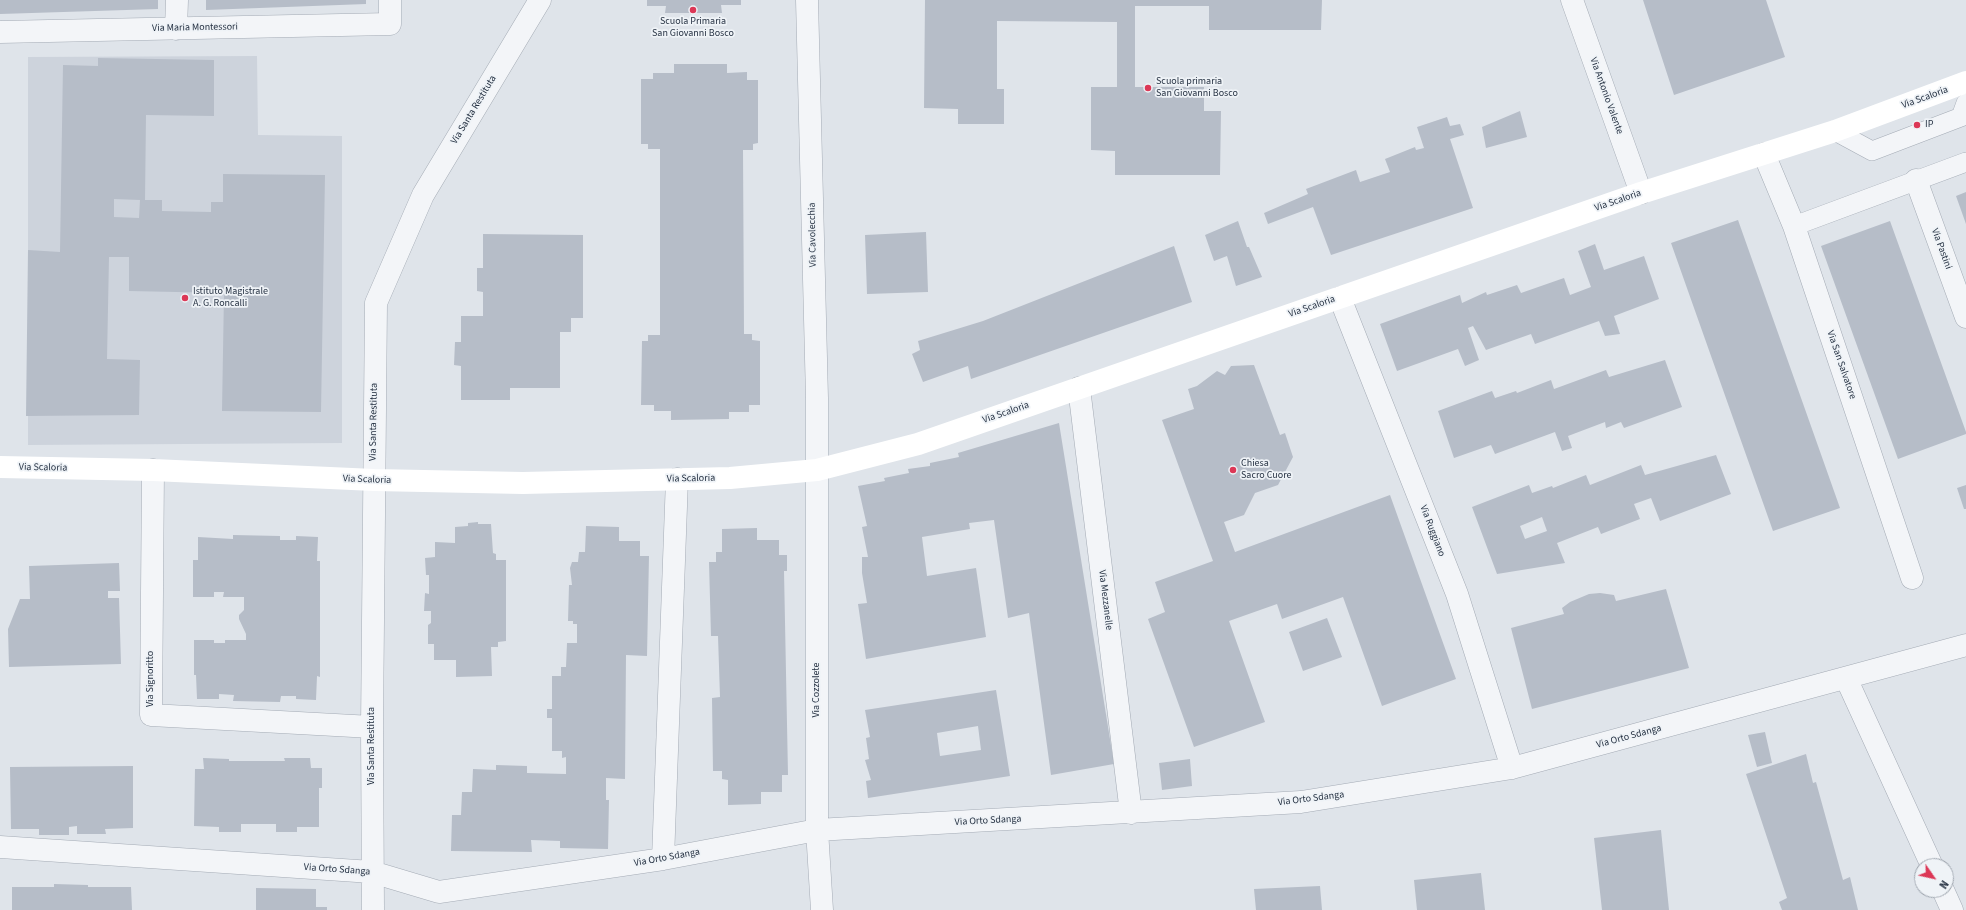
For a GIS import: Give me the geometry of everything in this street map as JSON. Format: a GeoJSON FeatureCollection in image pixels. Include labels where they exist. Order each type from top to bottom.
{"type":"FeatureCollection","features":[{"type":"Feature","properties":{"kind":"main road","name":"Via Scaloria"},"geometry":{"type":"LineString","coordinates":[[0,467],[153,470],[374,480],[523,483],[730,478],[817,470],[918,444],[1641,193],[1834,132],[1966,82]]}},
{"type":"Feature","properties":{"kind":"street"},"geometry":{"type":"LineString","coordinates":[[176,29],[177,0]]}},
{"type":"Feature","properties":{"kind":"street","name":"Via Maria Montessori"},"geometry":{"type":"LineString","coordinates":[[0,32],[390,24],[390,0]]}},
{"type":"Feature","properties":{"kind":"street","name":"Via Santa Restituta"},"geometry":{"type":"LineString","coordinates":[[373,910],[372,727],[376,303],[422,195],[540,0]]}},
{"type":"Feature","properties":{"kind":"street","name":"Via Cavolecchia"},"geometry":{"type":"LineString","coordinates":[[807,0],[817,470]]}},
{"type":"Feature","properties":{"kind":"street","name":"Via Antonio Valente"},"geometry":{"type":"LineString","coordinates":[[1572,0],[1641,193]]}},
{"type":"Feature","properties":{"kind":"street","name":"Via San Salvatore"},"geometry":{"type":"LineString","coordinates":[[1764,154],[1794,226],[1912,578]]}},
{"type":"Feature","properties":{"kind":"street","name":"Via Pastini"},"geometry":{"type":"LineString","coordinates":[[1916,180],[1966,317]]}},
{"type":"Feature","properties":{"kind":"street","name":"Via Ruggiano"},"geometry":{"type":"LineString","coordinates":[[1340,298],[1457,594],[1512,768]]}},
{"type":"Feature","properties":{"kind":"street","name":"Via Mezzanelle"},"geometry":{"type":"LineString","coordinates":[[1079,388],[1131,813]]}},
{"type":"Feature","properties":{"kind":"street","name":"Via Signoritto"},"geometry":{"type":"LineString","coordinates":[[153,470],[151,715],[372,727]]}},
{"type":"Feature","properties":{"kind":"street","name":"Via Cozzolete"},"geometry":{"type":"LineString","coordinates":[[817,470],[817,830],[822,910]]}},
{"type":"Feature","properties":{"kind":"street"},"geometry":{"type":"LineString","coordinates":[[663,859],[677,479]]}},
{"type":"Feature","properties":{"kind":"street","name":"Via Orto Sdanga"},"geometry":{"type":"LineString","coordinates":[[0,847],[372,872],[439,892],[663,859],[817,830],[1301,802],[1512,768],[1966,645]]}},
{"type":"Feature","properties":{"kind":"street"},"geometry":{"type":"LineString","coordinates":[[1846,678],[1928,858]]}},
{"type":"Feature","properties":{"kind":"street"},"geometry":{"type":"LineString","coordinates":[[1947,898],[1952,910]]}},
{"type":"Feature","properties":{"kind":"lane"},"geometry":{"type":"LineString","coordinates":[[1834,132],[1872,151],[1961,117],[1966,103]]}},
{"type":"Feature","properties":{"kind":"lane"},"geometry":{"type":"LineString","coordinates":[[1794,226],[1966,162]]}},
{"type":"Feature","properties":{"kind":"shaded area","name":"Istituto Magistrale A. G. Roncalli"},"geometry":{"type":"Polygon","coordinates":[[[257,56],[258,135],[342,136],[342,443],[28,445],[28,57],[257,56]]]}},
{"type":"Feature","properties":{"kind":"building"},"geometry":{"type":"Polygon","coordinates":[[[0,0],[158,0],[158,9],[0,14],[0,0]]]}},
{"type":"Feature","properties":{"kind":"building"},"geometry":{"type":"Polygon","coordinates":[[[206,0],[366,0],[366,4],[206,10],[206,0]]]}},
{"type":"Feature","properties":{"kind":"building","name":"Scuola Primaria San Giovanni Bosco"},"geometry":{"type":"Polygon","coordinates":[[[647,0],[741,0],[741,5],[721,5],[722,13],[665,13],[666,6],[647,6],[647,0]]]}},
{"type":"Feature","properties":{"kind":"building","name":"Scuola primaria San Giovanni Bosco"},"geometry":{"type":"Polygon","coordinates":[[[925,0],[1322,0],[1321,30],[1209,30],[1209,6],[1135,6],[1135,87],[1204,87],[1204,111],[1221,111],[1220,175],[1115,175],[1115,151],[1091,150],[1091,87],[1117,87],[1117,22],[997,21],[997,89],[1004,89],[1004,124],[958,124],[958,109],[924,108],[925,0]]]}},
{"type":"Feature","properties":{"kind":"building"},"geometry":{"type":"Polygon","coordinates":[[[1643,0],[1766,0],[1785,57],[1674,95],[1643,0]]]}},
{"type":"Feature","properties":{"kind":"building"},"geometry":{"type":"Polygon","coordinates":[[[98,58],[214,60],[214,116],[146,115],[145,200],[162,200],[162,211],[211,212],[211,202],[223,202],[223,174],[325,175],[321,412],[222,411],[224,293],[129,291],[129,257],[109,257],[107,359],[140,360],[139,415],[26,416],[28,250],[60,252],[63,65],[98,66],[98,58]],[[114,199],[114,217],[139,218],[140,200],[114,199]]]}},
{"type":"Feature","properties":{"kind":"building"},"geometry":{"type":"Polygon","coordinates":[[[674,64],[727,64],[727,73],[747,72],[747,80],[758,80],[758,143],[753,144],[753,150],[743,150],[744,334],[752,334],[752,340],[760,341],[760,405],[749,405],[749,412],[729,412],[729,419],[671,420],[671,411],[654,411],[654,405],[641,405],[642,341],[648,341],[648,335],[660,335],[660,149],[648,149],[648,144],[641,144],[641,79],[653,79],[653,73],[674,73],[674,64]]]}},
{"type":"Feature","properties":{"kind":"building"},"geometry":{"type":"Polygon","coordinates":[[[1520,111],[1527,137],[1486,148],[1482,127],[1520,111]]]}},
{"type":"Feature","properties":{"kind":"building"},"geometry":{"type":"Polygon","coordinates":[[[1447,117],[1450,126],[1460,124],[1464,135],[1450,139],[1473,208],[1331,255],[1313,207],[1268,224],[1264,213],[1308,194],[1306,189],[1356,170],[1360,182],[1390,172],[1385,159],[1415,147],[1416,150],[1424,148],[1417,127],[1447,117]]]}},
{"type":"Feature","properties":{"kind":"building"},"geometry":{"type":"Polygon","coordinates":[[[1966,192],[1966,224],[1956,196],[1966,192]]]}},
{"type":"Feature","properties":{"kind":"building"},"geometry":{"type":"Polygon","coordinates":[[[1738,220],[1840,508],[1773,531],[1671,243],[1738,220]]]}},
{"type":"Feature","properties":{"kind":"building"},"geometry":{"type":"Polygon","coordinates":[[[1238,221],[1247,247],[1249,247],[1262,277],[1236,286],[1227,256],[1214,261],[1205,235],[1238,221]]]}},
{"type":"Feature","properties":{"kind":"building"},"geometry":{"type":"Polygon","coordinates":[[[1890,221],[1966,432],[1966,434],[1898,459],[1821,246],[1890,221]]]}},
{"type":"Feature","properties":{"kind":"building"},"geometry":{"type":"Polygon","coordinates":[[[926,232],[928,292],[867,294],[865,235],[926,232]]]}},
{"type":"Feature","properties":{"kind":"building"},"geometry":{"type":"Polygon","coordinates":[[[483,234],[583,235],[583,318],[571,318],[571,332],[560,332],[560,388],[510,388],[510,400],[461,400],[461,366],[454,365],[455,342],[461,342],[461,316],[483,316],[483,292],[477,291],[477,268],[483,268],[483,234]]]}},
{"type":"Feature","properties":{"kind":"building"},"geometry":{"type":"Polygon","coordinates":[[[1595,244],[1604,270],[1644,256],[1659,299],[1614,316],[1620,334],[1605,336],[1599,321],[1535,344],[1531,334],[1486,350],[1473,326],[1468,328],[1479,360],[1465,366],[1458,349],[1397,371],[1380,324],[1460,295],[1462,303],[1486,292],[1487,295],[1517,285],[1521,293],[1564,278],[1570,295],[1591,287],[1578,251],[1595,244]]]}},
{"type":"Feature","properties":{"kind":"building"},"geometry":{"type":"Polygon","coordinates":[[[1174,246],[1192,302],[971,379],[968,366],[923,382],[912,354],[920,350],[918,341],[983,321],[1174,246]]]}},
{"type":"Feature","properties":{"kind":"building"},"geometry":{"type":"Polygon","coordinates":[[[1665,360],[1682,407],[1624,428],[1621,422],[1606,428],[1605,422],[1568,436],[1572,448],[1562,451],[1555,432],[1495,454],[1491,445],[1454,458],[1438,411],[1492,391],[1495,398],[1516,391],[1517,393],[1551,380],[1554,389],[1606,370],[1609,377],[1665,360]]]}},
{"type":"Feature","properties":{"kind":"building"},"geometry":{"type":"Polygon","coordinates":[[[1254,365],[1280,435],[1285,433],[1293,457],[1278,485],[1255,493],[1244,515],[1224,522],[1235,552],[1390,495],[1456,679],[1382,706],[1343,597],[1282,619],[1277,604],[1229,621],[1265,722],[1194,747],[1148,619],[1165,612],[1155,582],[1213,561],[1162,420],[1194,409],[1188,389],[1197,386],[1217,371],[1225,375],[1231,366],[1254,365]]]}},
{"type":"Feature","properties":{"kind":"building"},"geometry":{"type":"Polygon","coordinates":[[[1059,423],[1114,764],[1051,775],[1029,613],[1008,618],[994,520],[969,523],[970,529],[922,537],[927,576],[976,568],[986,637],[866,659],[858,604],[867,603],[862,573],[862,557],[868,557],[862,527],[867,526],[858,486],[885,481],[884,478],[909,473],[908,469],[930,466],[930,463],[959,457],[958,453],[1059,423]]]}},
{"type":"Feature","properties":{"kind":"building"},"geometry":{"type":"Polygon","coordinates":[[[1716,455],[1731,494],[1660,521],[1651,498],[1634,504],[1640,519],[1601,534],[1598,527],[1557,543],[1565,563],[1497,574],[1472,507],[1529,485],[1532,493],[1552,486],[1553,488],[1586,475],[1590,485],[1641,465],[1645,475],[1716,455]],[[1542,517],[1520,526],[1525,539],[1547,531],[1542,517]]]}},
{"type":"Feature","properties":{"kind":"building"},"geometry":{"type":"Polygon","coordinates":[[[1966,485],[1966,509],[1964,509],[1957,488],[1966,485]]]}},
{"type":"Feature","properties":{"kind":"building"},"geometry":{"type":"Polygon","coordinates":[[[478,522],[478,524],[491,524],[493,553],[496,554],[496,560],[506,560],[506,641],[498,642],[498,647],[491,647],[492,676],[456,677],[456,660],[434,660],[434,644],[428,644],[428,625],[431,623],[431,611],[424,611],[425,593],[429,594],[429,575],[426,575],[425,558],[435,557],[435,542],[455,543],[455,527],[468,526],[468,523],[478,522]]]}},
{"type":"Feature","properties":{"kind":"building"},"geometry":{"type":"Polygon","coordinates":[[[586,526],[619,527],[619,541],[640,541],[640,556],[649,556],[647,656],[626,655],[625,779],[606,778],[606,800],[609,800],[608,849],[560,848],[560,841],[531,840],[532,852],[451,851],[452,815],[461,815],[462,792],[472,792],[473,769],[496,770],[496,765],[527,766],[527,773],[566,774],[566,757],[562,758],[562,751],[552,751],[552,718],[547,718],[547,709],[552,709],[552,676],[561,676],[561,667],[566,667],[567,643],[577,643],[577,624],[573,624],[573,621],[568,621],[569,585],[572,585],[570,568],[572,562],[578,562],[579,552],[585,552],[586,526]]]}},
{"type":"Feature","properties":{"kind":"building"},"geometry":{"type":"Polygon","coordinates":[[[757,528],[757,540],[779,540],[779,555],[787,555],[787,571],[784,571],[788,775],[782,775],[782,792],[761,792],[761,804],[728,805],[728,780],[722,779],[722,771],[713,771],[712,698],[720,697],[718,636],[711,636],[709,562],[716,562],[716,552],[722,552],[722,529],[757,528]]]}},
{"type":"Feature","properties":{"kind":"building"},"geometry":{"type":"Polygon","coordinates":[[[233,535],[280,536],[280,540],[296,540],[296,536],[318,537],[317,561],[320,561],[320,677],[317,676],[316,700],[296,699],[296,696],[281,696],[280,702],[233,701],[234,695],[219,694],[219,699],[197,699],[196,675],[194,675],[194,640],[214,640],[214,643],[225,643],[225,640],[246,640],[246,634],[239,619],[239,615],[244,610],[244,597],[223,597],[224,592],[214,592],[214,597],[193,597],[193,560],[198,560],[198,537],[233,539],[233,535]]]}},
{"type":"Feature","properties":{"kind":"building"},"geometry":{"type":"Polygon","coordinates":[[[119,563],[120,591],[108,591],[108,598],[119,598],[121,664],[9,667],[8,629],[20,599],[30,599],[29,566],[119,563]]]}},
{"type":"Feature","properties":{"kind":"building"},"geometry":{"type":"Polygon","coordinates":[[[1666,589],[1689,668],[1532,709],[1511,628],[1564,614],[1562,608],[1570,602],[1589,594],[1600,593],[1614,595],[1616,601],[1666,589]]]}},
{"type":"Feature","properties":{"kind":"building"},"geometry":{"type":"Polygon","coordinates":[[[1327,618],[1342,657],[1303,671],[1289,632],[1327,618]]]}},
{"type":"Feature","properties":{"kind":"building"},"geometry":{"type":"Polygon","coordinates":[[[996,690],[1010,776],[868,798],[866,781],[871,780],[865,760],[869,759],[866,738],[870,737],[865,710],[996,690]],[[978,726],[937,733],[940,756],[981,750],[978,726]]]}},
{"type":"Feature","properties":{"kind":"building"},"geometry":{"type":"Polygon","coordinates":[[[1765,732],[1772,763],[1757,767],[1748,735],[1765,732]]]}},
{"type":"Feature","properties":{"kind":"building"},"geometry":{"type":"Polygon","coordinates":[[[1806,754],[1813,783],[1816,782],[1843,880],[1850,877],[1858,910],[1782,910],[1779,902],[1787,898],[1746,774],[1806,754]]]}},
{"type":"Feature","properties":{"kind":"building"},"geometry":{"type":"Polygon","coordinates":[[[203,758],[229,759],[229,761],[285,761],[284,758],[310,758],[311,768],[322,768],[322,788],[319,788],[319,827],[297,827],[297,832],[276,832],[276,824],[241,824],[241,832],[219,832],[219,827],[194,826],[195,769],[204,769],[203,758]]]}},
{"type":"Feature","properties":{"kind":"building"},"geometry":{"type":"Polygon","coordinates":[[[1190,759],[1192,786],[1162,790],[1159,763],[1190,759]]]}},
{"type":"Feature","properties":{"kind":"building"},"geometry":{"type":"Polygon","coordinates":[[[133,766],[133,828],[105,829],[106,834],[77,834],[77,826],[69,827],[69,835],[39,835],[39,829],[11,829],[10,767],[133,766]]]}},
{"type":"Feature","properties":{"kind":"building"},"geometry":{"type":"Polygon","coordinates":[[[1661,830],[1669,910],[1602,910],[1594,838],[1661,830]]]}},
{"type":"Feature","properties":{"kind":"building"},"geometry":{"type":"Polygon","coordinates":[[[1481,873],[1485,910],[1417,910],[1414,880],[1481,873]]]}},
{"type":"Feature","properties":{"kind":"building"},"geometry":{"type":"Polygon","coordinates":[[[54,884],[88,885],[88,887],[131,887],[132,910],[12,910],[12,887],[54,887],[54,884]]]}},
{"type":"Feature","properties":{"kind":"building"},"geometry":{"type":"Polygon","coordinates":[[[1320,886],[1322,910],[1256,910],[1254,889],[1320,886]]]}},
{"type":"Feature","properties":{"kind":"building"},"geometry":{"type":"Polygon","coordinates":[[[256,888],[316,889],[316,907],[327,907],[327,910],[256,910],[256,888]]]}},
{"type":"Feature","properties":{"kind":"place","name":"Scuola Primaria San Giovanni Bosco"},"geometry":{"type":"Point","coordinates":[693,10]}},
{"type":"Feature","properties":{"kind":"place","name":"Scuola primaria San Giovanni Bosco"},"geometry":{"type":"Point","coordinates":[1148,88]}},
{"type":"Feature","properties":{"kind":"place","name":"IP"},"geometry":{"type":"Point","coordinates":[1917,125]}},
{"type":"Feature","properties":{"kind":"place","name":"Istituto Magistrale A. G. Roncalli"},"geometry":{"type":"Point","coordinates":[185,298]}},
{"type":"Feature","properties":{"kind":"place","name":"Chiesa Sacro Cuore"},"geometry":{"type":"Point","coordinates":[1233,470]}}]}
